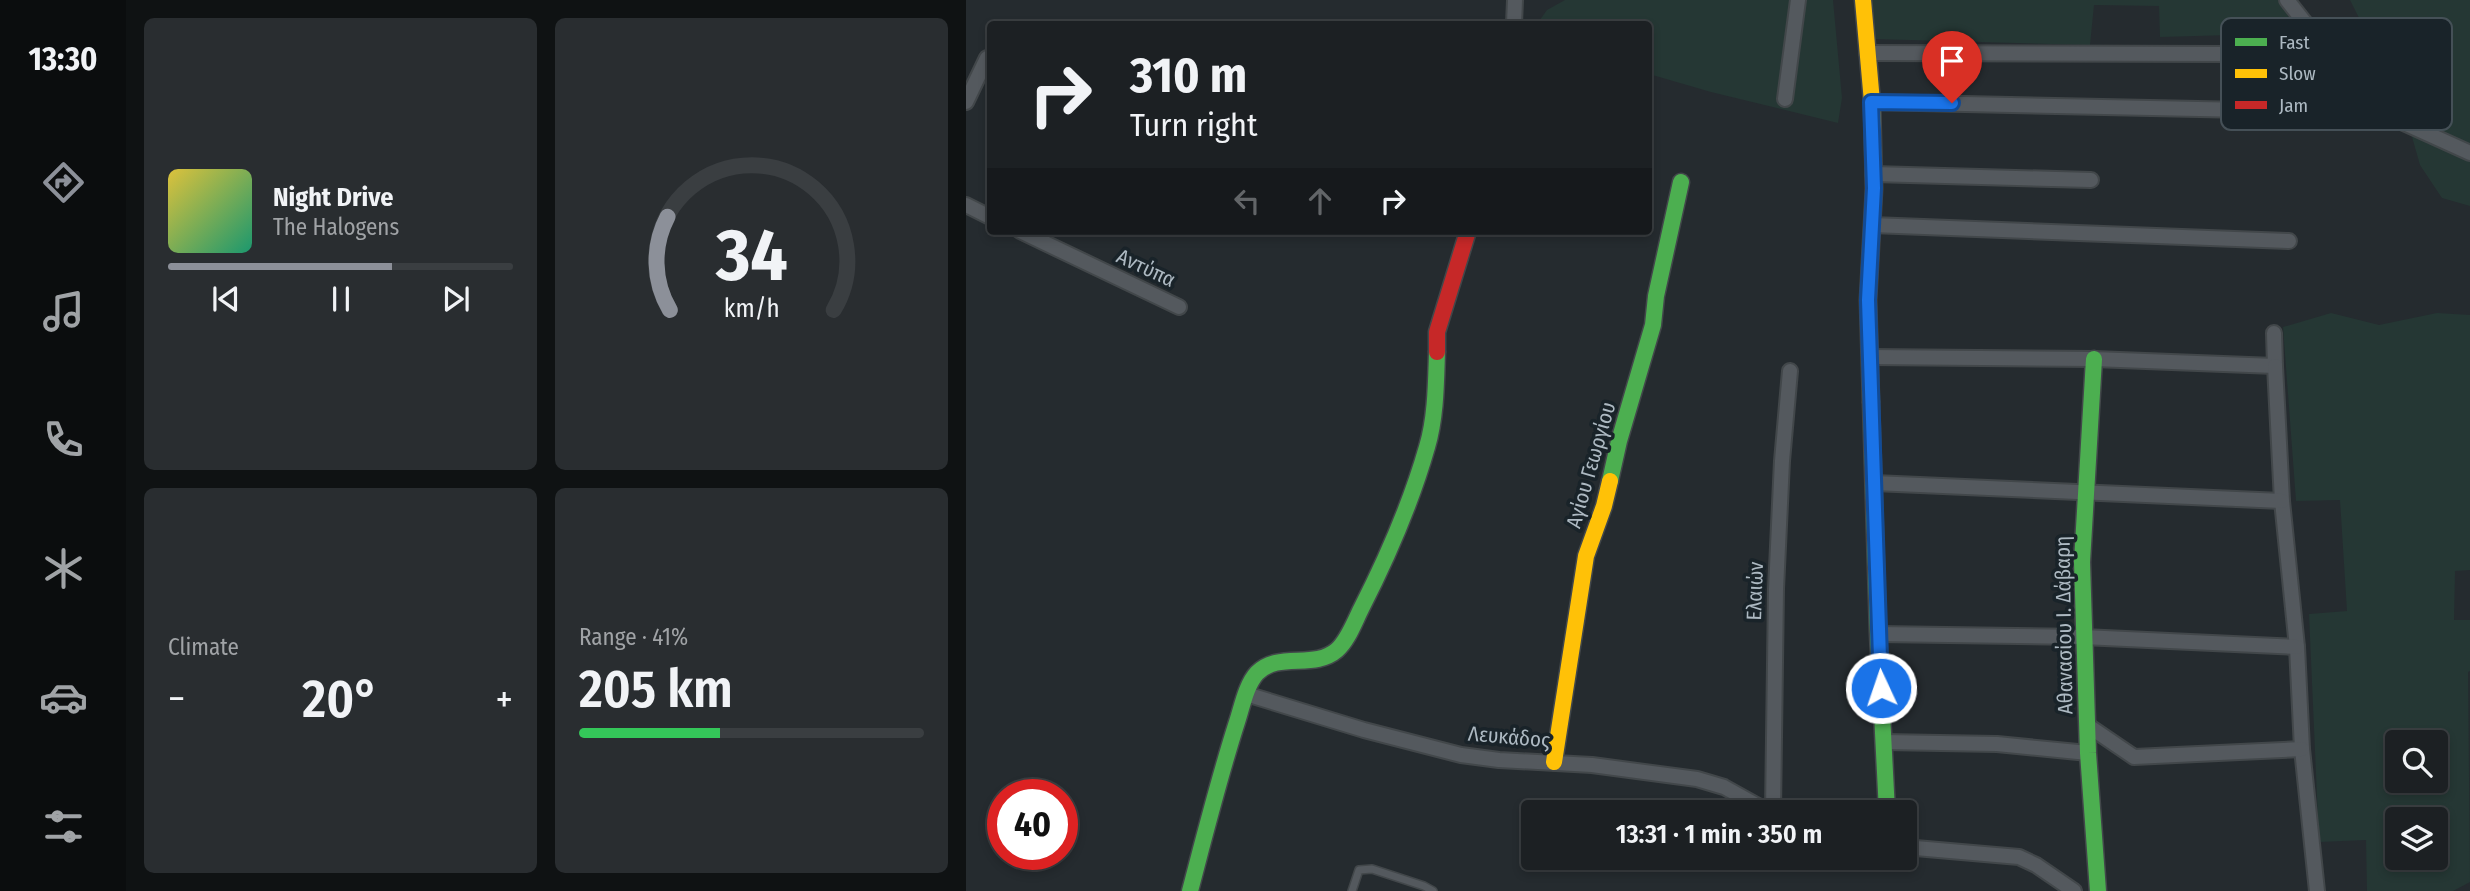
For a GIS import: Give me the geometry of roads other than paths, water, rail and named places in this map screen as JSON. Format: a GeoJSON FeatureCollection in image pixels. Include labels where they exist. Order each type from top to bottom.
{"type":"FeatureCollection","features":[{"type":"Feature","properties":{"kind":"street"},"geometry":{"type":"LineString","coordinates":[[1514,21],[1515,0]]}},
{"type":"Feature","properties":{"kind":"street"},"geometry":{"type":"LineString","coordinates":[[1784,99],[1798,0]]}},
{"type":"Feature","properties":{"kind":"street"},"geometry":{"type":"LineString","coordinates":[[1863,0],[1874,174],[1868,300],[1878,634],[1887,800]]}},
{"type":"Feature","properties":{"kind":"street"},"geometry":{"type":"LineString","coordinates":[[2287,0],[2302,18]]}},
{"type":"Feature","properties":{"kind":"street"},"geometry":{"type":"LineString","coordinates":[[1867,53],[2221,54]]}},
{"type":"Feature","properties":{"kind":"street"},"geometry":{"type":"LineString","coordinates":[[966,102],[987,58]]}},
{"type":"Feature","properties":{"kind":"street"},"geometry":{"type":"LineString","coordinates":[[1871,102],[2221,109]]}},
{"type":"Feature","properties":{"kind":"street"},"geometry":{"type":"LineString","coordinates":[[2419,130],[2470,153]]}},
{"type":"Feature","properties":{"kind":"street"},"geometry":{"type":"LineString","coordinates":[[1874,174],[2091,180]]}},
{"type":"Feature","properties":{"kind":"street","name":"Αγίου Γεωργίου"},"geometry":{"type":"LineString","coordinates":[[1554,762],[1572,636],[1587,556],[1604,506],[1619,440],[1653,325],[1656,296],[1681,182]]}},
{"type":"Feature","properties":{"kind":"street"},"geometry":{"type":"LineString","coordinates":[[966,205],[987,216]]}},
{"type":"Feature","properties":{"kind":"street"},"geometry":{"type":"LineString","coordinates":[[1872,225],[2289,241]]}},
{"type":"Feature","properties":{"kind":"street","name":"Αντύπα"},"geometry":{"type":"LineString","coordinates":[[1028,235],[1179,307]]}},
{"type":"Feature","properties":{"kind":"street"},"geometry":{"type":"LineString","coordinates":[[1190,891],[1246,694],[1256,674],[1268,665],[1322,660],[1336,651],[1344,642],[1395,536],[1424,460],[1436,381],[1437,332],[1467,235]]}},
{"type":"Feature","properties":{"kind":"street"},"geometry":{"type":"LineString","coordinates":[[2274,333],[2283,501],[2316,891]]}},
{"type":"Feature","properties":{"kind":"street"},"geometry":{"type":"LineString","coordinates":[[1870,357],[2094,359],[2275,366]]}},
{"type":"Feature","properties":{"kind":"street","name":"Αθανασίου Ι. Δάβαρη"},"geometry":{"type":"LineString","coordinates":[[2094,359],[2082,562],[2088,753],[2098,891]]}},
{"type":"Feature","properties":{"kind":"street","name":"Ελαιών"},"geometry":{"type":"LineString","coordinates":[[1771,800],[1776,589],[1782,461],[1790,371]]}},
{"type":"Feature","properties":{"kind":"street"},"geometry":{"type":"LineString","coordinates":[[1874,483],[2283,501]]}},
{"type":"Feature","properties":{"kind":"street"},"geometry":{"type":"LineString","coordinates":[[1878,634],[2083,637],[2297,647]]}},
{"type":"Feature","properties":{"kind":"street","name":"Λευκάδος"},"geometry":{"type":"LineString","coordinates":[[1246,694],[1364,730],[1449,752],[1499,760],[1554,762],[1697,779],[1724,787],[1748,800]]}},
{"type":"Feature","properties":{"kind":"street"},"geometry":{"type":"LineString","coordinates":[[2087,725],[2134,757],[2302,749]]}},
{"type":"Feature","properties":{"kind":"street"},"geometry":{"type":"LineString","coordinates":[[1884,742],[1997,744],[2088,753]]}},
{"type":"Feature","properties":{"kind":"street"},"geometry":{"type":"LineString","coordinates":[[1917,848],[2019,857],[2036,865],[2074,891]]}},
{"type":"Feature","properties":{"kind":"lane"},"geometry":{"type":"LineString","coordinates":[[1352,891],[1359,870],[1363,868],[1433,891]]}}]}
